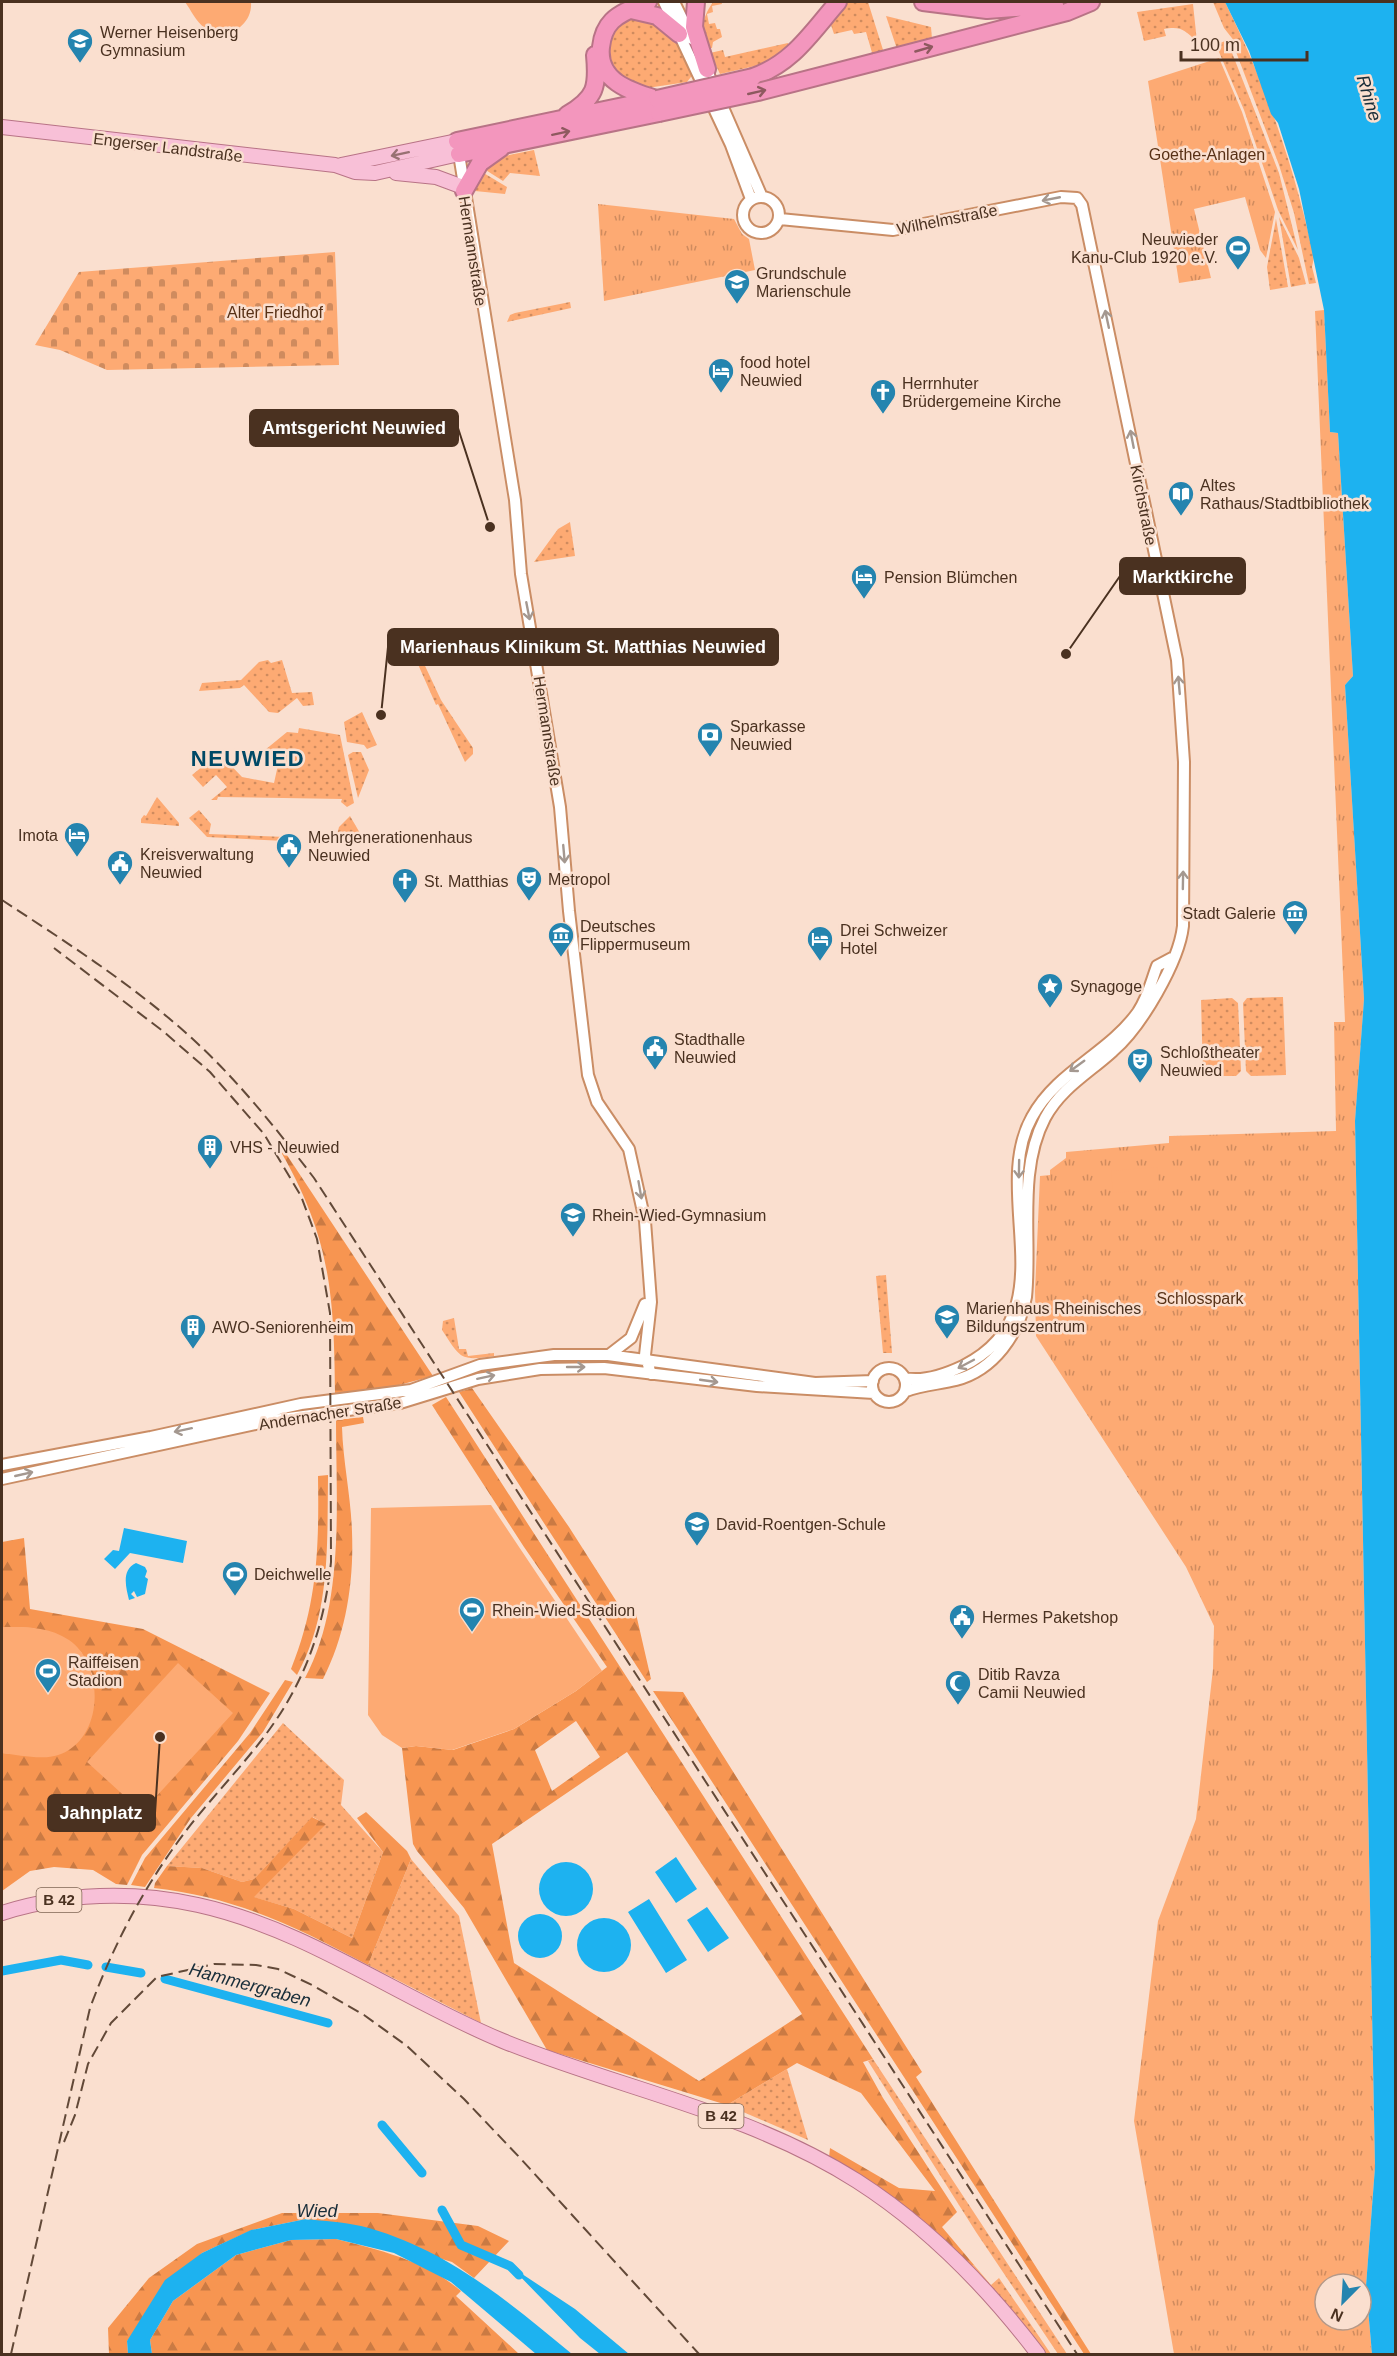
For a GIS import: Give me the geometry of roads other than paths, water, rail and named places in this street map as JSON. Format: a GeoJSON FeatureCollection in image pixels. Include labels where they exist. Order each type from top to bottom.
{"type":"FeatureCollection","features":[{"type":"Feature","properties":{"kind":"highway"},"geometry":{"type":"LineString","coordinates":[[559,121],[582,106],[592,95],[596,80],[595,49],[598,32],[608,16],[629,6],[648,2]]}},
{"type":"Feature","properties":{"kind":"highway"},"geometry":{"type":"LineString","coordinates":[[458,148],[507,144],[658,106],[767,72],[787,60],[804,44],[838,2]]}},
{"type":"Feature","properties":{"kind":"highway"},"geometry":{"type":"LineString","coordinates":[[923,2],[999,10],[1082,2]]}},
{"type":"Feature","properties":{"kind":"highway"},"geometry":{"type":"LineString","coordinates":[[458,148],[559,121],[658,106],[820,76],[1067,12],[1092,2]]}},
{"type":"Feature","properties":{"kind":"highway"},"geometry":{"type":"LineString","coordinates":[[629,6],[657,16],[679,34]]}},
{"type":"Feature","properties":{"kind":"highway"},"geometry":{"type":"LineString","coordinates":[[629,6],[607,27],[601,44],[602,62],[607,73],[620,86],[658,106]]}},
{"type":"Feature","properties":{"kind":"highway"},"geometry":{"type":"LineString","coordinates":[[694,9],[707,69]]}},
{"type":"Feature","properties":{"kind":"highway"},"geometry":{"type":"LineString","coordinates":[[464,189],[480,163],[507,144]]}},
{"type":"Feature","properties":{"kind":"main road","name":"Engerser Landstraße"},"geometry":{"type":"LineString","coordinates":[[2,127],[335,165],[368,173],[386,171],[458,148]]}},
{"type":"Feature","properties":{"kind":"main road","name":"Engerser Landstraße"},"geometry":{"type":"LineString","coordinates":[[335,165],[458,148]]}},
{"type":"Feature","properties":{"kind":"main road"},"geometry":{"type":"LineString","coordinates":[[386,171],[436,177],[464,189]]}},
{"type":"Feature","properties":{"kind":"main road","name":"B 42"},"geometry":{"type":"LineString","coordinates":[[2,1913],[49,1902],[103,1896],[166,1899],[214,1909],[293,1938],[503,2041],[770,2135],[840,2170],[917,2225],[984,2288],[1038,2355]]}},
{"type":"Feature","properties":{"kind":"street"},"geometry":{"type":"LineString","coordinates":[[664,2],[720,109]]}},
{"type":"Feature","properties":{"kind":"street"},"geometry":{"type":"LineString","coordinates":[[674,2],[707,69],[720,109],[757,198],[777,205],[780,219],[771,231],[753,232],[743,218],[745,207],[757,198]]}},
{"type":"Feature","properties":{"kind":"street","name":"Hermannstraße"},"geometry":{"type":"LineString","coordinates":[[458,148],[514,500],[521,574],[560,807],[589,1082],[597,1102],[629,1149],[638,1181],[647,1235],[650,1283]]}},
{"type":"Feature","properties":{"kind":"street","name":"Wilhelmstraße"},"geometry":{"type":"LineString","coordinates":[[780,219],[893,230],[1061,197],[1077,198]]}},
{"type":"Feature","properties":{"kind":"street","name":"Kirchstraße"},"geometry":{"type":"LineString","coordinates":[[1077,198],[1082,205],[1120,377],[1177,660],[1184,762],[1183,926],[1172,958]]}},
{"type":"Feature","properties":{"kind":"street"},"geometry":{"type":"LineString","coordinates":[[906,1378],[933,1376],[963,1366],[988,1350],[1005,1331],[1015,1309],[1019,1291],[1021,1247],[1019,1162],[1029,1122],[1059,1080],[1112,1040],[1131,1020],[1151,989],[1157,966],[1172,958]]}},
{"type":"Feature","properties":{"kind":"street"},"geometry":{"type":"LineString","coordinates":[[906,1391],[973,1373],[995,1357],[1009,1340],[1020,1318],[1026,1297],[1031,1164],[1042,1125],[1065,1090],[1113,1052],[1137,1025],[1172,958]]}},
{"type":"Feature","properties":{"kind":"street"},"geometry":{"type":"LineString","coordinates":[[608,1355],[625,1345],[634,1335],[650,1283]]}},
{"type":"Feature","properties":{"kind":"street"},"geometry":{"type":"LineString","coordinates":[[650,1283],[646,1359],[651,1374]]}},
{"type":"Feature","properties":{"kind":"street","name":"Andernacher Straße"},"geometry":{"type":"LineString","coordinates":[[2,1465],[151,1437],[301,1404],[411,1390],[490,1363],[554,1355],[608,1355],[646,1359],[815,1383],[873,1381]]}},
{"type":"Feature","properties":{"kind":"street","name":"Andernacher Straße"},"geometry":{"type":"LineString","coordinates":[[2,1479],[274,1420],[400,1403],[458,1384],[503,1373],[580,1367],[786,1389],[874,1393]]}},
{"type":"Feature","properties":{"kind":"street"},"geometry":{"type":"LineString","coordinates":[[886,1368],[898,1370],[906,1378],[906,1391],[900,1399],[889,1403],[879,1400],[874,1393],[873,1381],[878,1372],[886,1368]]}},
{"type":"Feature","properties":{"kind":"water","name":"Rhine"},"geometry":{"type":"Polygon","coordinates":[[[1225,2],[1395,2],[1395,2354],[1372,2354],[1370,2332],[1373,2332],[1373,2272],[1367,2272],[1375,2167],[1355,1121],[1364,999],[1345,685],[1353,676],[1338,433],[1330,432],[1324,310],[1299,189],[1278,123],[1271,114],[1249,51],[1225,2]]]}},
{"type":"Feature","properties":{"kind":"water"},"geometry":{"type":"Polygon","coordinates":[[[124,1528],[187,1541],[183,1563],[130,1553],[115,1569],[104,1559],[113,1550],[119,1551],[124,1528]]]}},
{"type":"Feature","properties":{"kind":"water"},"geometry":{"type":"Polygon","coordinates":[[[136,1563],[145,1567],[147,1571],[145,1577],[148,1579],[145,1594],[137,1597],[134,1591],[131,1594],[135,1598],[129,1600],[126,1574],[136,1563]]]}},
{"type":"Feature","properties":{"kind":"water"},"geometry":{"type":"Polygon","coordinates":[[[676,1857],[697,1889],[676,1903],[655,1872],[676,1857]]]}},
{"type":"Feature","properties":{"kind":"water"},"geometry":{"type":"Polygon","coordinates":[[[566,1862],[576,1864],[585,1870],[591,1879],[593,1889],[591,1899],[585,1908],[576,1914],[566,1916],[556,1914],[547,1908],[541,1899],[539,1889],[541,1879],[547,1870],[556,1864],[566,1862]]]}},
{"type":"Feature","properties":{"kind":"water"},"geometry":{"type":"Polygon","coordinates":[[[649,1899],[687,1960],[666,1973],[628,1912],[649,1899]]]}},
{"type":"Feature","properties":{"kind":"water"},"geometry":{"type":"Polygon","coordinates":[[[707,1907],[729,1938],[708,1952],[687,1920],[707,1907]]]}},
{"type":"Feature","properties":{"kind":"water"},"geometry":{"type":"Polygon","coordinates":[[[540,1914],[556,1920],[562,1936],[556,1952],[540,1958],[524,1952],[518,1936],[524,1920],[540,1914]]]}},
{"type":"Feature","properties":{"kind":"water"},"geometry":{"type":"Polygon","coordinates":[[[604,1918],[614,1920],[623,1926],[629,1935],[631,1945],[629,1955],[623,1964],[614,1970],[604,1972],[594,1970],[585,1964],[579,1955],[577,1945],[579,1935],[585,1926],[594,1920],[604,1918]]]}},
{"type":"Feature","properties":{"kind":"water"},"geometry":{"type":"Polygon","coordinates":[[[306,2219],[361,2226],[420,2247],[474,2278],[572,2354],[536,2354],[451,2282],[394,2253],[336,2239],[291,2240],[236,2255],[173,2301],[150,2340],[152,2354],[128,2354],[127,2341],[165,2280],[202,2253],[251,2230],[306,2219]]]}},
{"type":"Feature","properties":{"kind":"water"},"geometry":{"type":"Polygon","coordinates":[[[510,2266],[575,2309],[629,2354],[600,2354],[580,2338],[510,2266]]]}},
{"type":"Feature","properties":{"kind":"waterway","name":"Hammergraben"},"geometry":{"type":"LineString","coordinates":[[2,1971],[61,1960],[88,1965]]}},
{"type":"Feature","properties":{"kind":"waterway","name":"Hammergraben"},"geometry":{"type":"LineString","coordinates":[[106,1967],[141,1973]]}},
{"type":"Feature","properties":{"kind":"waterway","name":"Hammergraben"},"geometry":{"type":"LineString","coordinates":[[165,1979],[328,2023]]}},
{"type":"Feature","properties":{"kind":"waterway","name":"Hammergraben"},"geometry":{"type":"LineString","coordinates":[[382,2125],[422,2173]]}},
{"type":"Feature","properties":{"kind":"waterway","name":"Hammergraben"},"geometry":{"type":"LineString","coordinates":[[442,2210],[461,2245],[510,2266],[519,2275]]}},
{"type":"Feature","properties":{"kind":"railway"},"geometry":{"type":"LineString","coordinates":[[2,900],[103,967],[197,1043],[244,1091],[314,1178],[1077,2354]]}},
{"type":"Feature","properties":{"kind":"railway"},"geometry":{"type":"LineString","coordinates":[[11,2354],[90,2008],[117,1943],[151,1882],[189,1828],[251,1754],[286,1704],[313,1646],[324,1605],[331,1562],[330,1313],[317,1239],[301,1196],[264,1134],[210,1072],[164,1032],[54,948]]}},
{"type":"Feature","properties":{"kind":"railway"},"geometry":{"type":"LineString","coordinates":[[64,2142],[75,2115],[88,2064],[111,2023],[157,1977],[214,1964],[256,1965],[278,1969],[312,1985],[364,2015],[407,2046],[464,2099],[521,2159],[699,2354]]}},
{"type":"Feature","properties":{"kind":"place","name":"Werner Heisenberg Gymnasium"},"geometry":{"type":"Point","coordinates":[80,64]}},
{"type":"Feature","properties":{"kind":"place","name":"Neuwieder Kanu-Club 1920 e.V."},"geometry":{"type":"Point","coordinates":[1238,271]}},
{"type":"Feature","properties":{"kind":"place","name":"Grundschule Marienschule"},"geometry":{"type":"Point","coordinates":[737,305]}},
{"type":"Feature","properties":{"kind":"place","name":"food hotel Neuwied"},"geometry":{"type":"Point","coordinates":[721,394]}},
{"type":"Feature","properties":{"kind":"place","name":"Herrnhuter Brüdergemeine Kirche"},"geometry":{"type":"Point","coordinates":[883,415]}},
{"type":"Feature","properties":{"kind":"place","name":"Altes Rathaus/Stadtbibliothek"},"geometry":{"type":"Point","coordinates":[1181,517]}},
{"type":"Feature","properties":{"kind":"place","name":"Amtsgericht Neuwied"},"geometry":{"type":"Point","coordinates":[490,527]}},
{"type":"Feature","properties":{"kind":"place","name":"Pension Blümchen"},"geometry":{"type":"Point","coordinates":[864,600]}},
{"type":"Feature","properties":{"kind":"place","name":"Marktkirche"},"geometry":{"type":"Point","coordinates":[1066,654]}},
{"type":"Feature","properties":{"kind":"place","name":"Marienhaus Klinikum St. Matthias Neuwied"},"geometry":{"type":"Point","coordinates":[381,715]}},
{"type":"Feature","properties":{"kind":"place","name":"Sparkasse Neuwied"},"geometry":{"type":"Point","coordinates":[710,758]}},
{"type":"Feature","properties":{"kind":"place","name":"Imota"},"geometry":{"type":"Point","coordinates":[77,858]}},
{"type":"Feature","properties":{"kind":"place","name":"Mehrgenerationenhaus Neuwied"},"geometry":{"type":"Point","coordinates":[289,869]}},
{"type":"Feature","properties":{"kind":"place","name":"Kreisverwaltung Neuwied"},"geometry":{"type":"Point","coordinates":[120,886]}},
{"type":"Feature","properties":{"kind":"place","name":"Metropol"},"geometry":{"type":"Point","coordinates":[529,902]}},
{"type":"Feature","properties":{"kind":"place","name":"St. Matthias"},"geometry":{"type":"Point","coordinates":[405,904]}},
{"type":"Feature","properties":{"kind":"place","name":"Stadt Galerie"},"geometry":{"type":"Point","coordinates":[1295,936]}},
{"type":"Feature","properties":{"kind":"place","name":"Deutsches Flippermuseum"},"geometry":{"type":"Point","coordinates":[561,958]}},
{"type":"Feature","properties":{"kind":"place","name":"Drei Schweizer Hotel"},"geometry":{"type":"Point","coordinates":[820,962]}},
{"type":"Feature","properties":{"kind":"place","name":"Synagoge"},"geometry":{"type":"Point","coordinates":[1050,1009]}},
{"type":"Feature","properties":{"kind":"place","name":"Stadthalle Neuwied"},"geometry":{"type":"Point","coordinates":[655,1071]}},
{"type":"Feature","properties":{"kind":"place","name":"Schloßtheater Neuwied"},"geometry":{"type":"Point","coordinates":[1140,1084]}},
{"type":"Feature","properties":{"kind":"place","name":"VHS - Neuwied"},"geometry":{"type":"Point","coordinates":[210,1170]}},
{"type":"Feature","properties":{"kind":"place","name":"Rhein-Wied-Gymnasium"},"geometry":{"type":"Point","coordinates":[573,1238]}},
{"type":"Feature","properties":{"kind":"place","name":"Marienhaus Rheinisches Bildungszentrum"},"geometry":{"type":"Point","coordinates":[947,1340]}},
{"type":"Feature","properties":{"kind":"place","name":"AWO-Seniorenheim"},"geometry":{"type":"Point","coordinates":[193,1350]}},
{"type":"Feature","properties":{"kind":"place","name":"David-Roentgen-Schule"},"geometry":{"type":"Point","coordinates":[697,1547]}},
{"type":"Feature","properties":{"kind":"place","name":"Deichwelle"},"geometry":{"type":"Point","coordinates":[235,1597]}},
{"type":"Feature","properties":{"kind":"place","name":"Rhein-Wied-Stadion"},"geometry":{"type":"Point","coordinates":[472,1633]}},
{"type":"Feature","properties":{"kind":"place","name":"Hermes Paketshop"},"geometry":{"type":"Point","coordinates":[962,1640]}},
{"type":"Feature","properties":{"kind":"place","name":"Raiffeisen Stadion"},"geometry":{"type":"Point","coordinates":[48,1694]}},
{"type":"Feature","properties":{"kind":"place","name":"Ditib Ravza Camii Neuwied"},"geometry":{"type":"Point","coordinates":[958,1706]}},
{"type":"Feature","properties":{"kind":"place","name":"Jahnplatz"},"geometry":{"type":"Point","coordinates":[160,1737]}},
{"type":"Feature","properties":{"kind":"district","name":"NEUWIED"},"geometry":{"type":"Point","coordinates":[248,758]}},
{"type":"Feature","properties":{"kind":"park label","name":"Goethe-Anlagen"},"geometry":{"type":"Point","coordinates":[1207,154]}},
{"type":"Feature","properties":{"kind":"park label","name":"Alter Friedhof"},"geometry":{"type":"Point","coordinates":[275,312]}},
{"type":"Feature","properties":{"kind":"park label","name":"Schlosspark"},"geometry":{"type":"Point","coordinates":[1200,1298]}},
{"type":"Feature","properties":{"kind":"water label","name":"Wied"},"geometry":{"type":"Point","coordinates":[317,2211]}}]}
